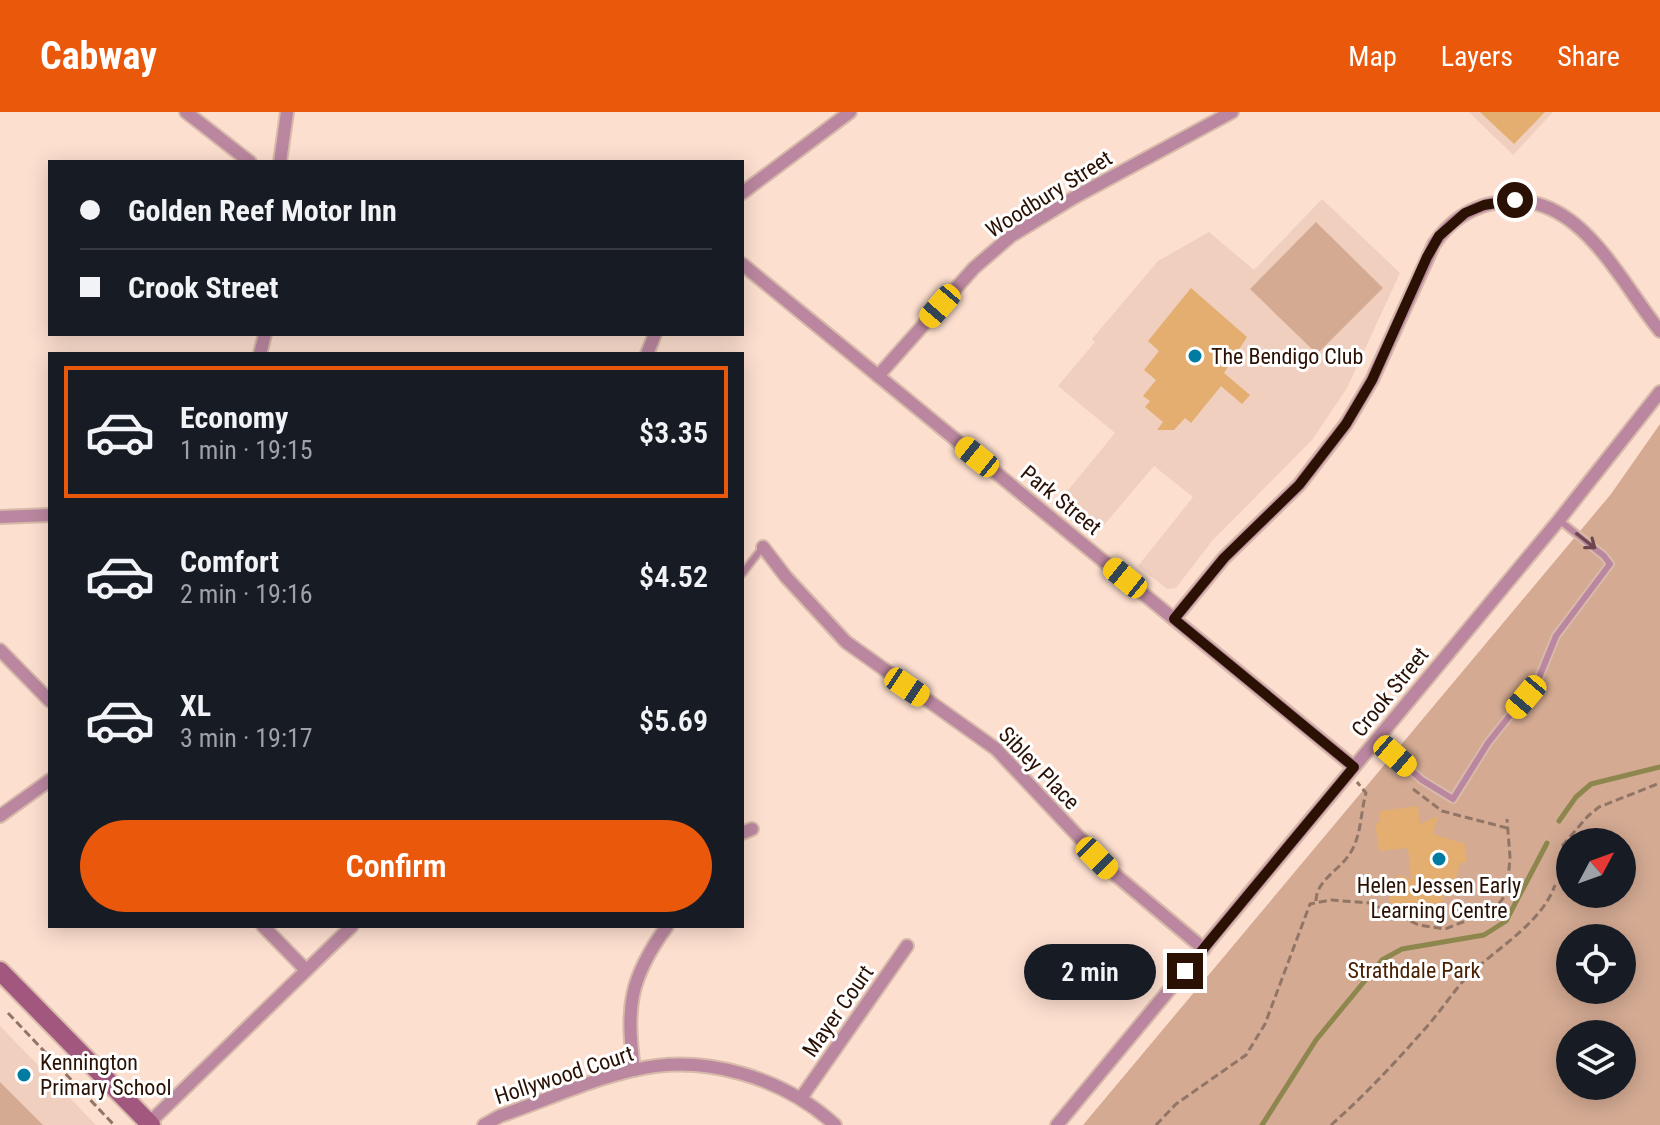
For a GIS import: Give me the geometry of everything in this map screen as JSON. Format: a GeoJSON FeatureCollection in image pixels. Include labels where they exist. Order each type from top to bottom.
{"type":"FeatureCollection","features":[{"type":"Feature","properties":{"kind":"street"},"geometry":{"type":"LineString","coordinates":[[186,112],[247,160]]}},
{"type":"Feature","properties":{"kind":"street"},"geometry":{"type":"LineString","coordinates":[[280,160],[287,112]]}},
{"type":"Feature","properties":{"kind":"street"},"geometry":{"type":"LineString","coordinates":[[744,192],[850,112]]}},
{"type":"Feature","properties":{"kind":"street","name":"Woodbury Street"},"geometry":{"type":"LineString","coordinates":[[878,376],[974,268],[1011,236],[1075,197],[1232,112]]}},
{"type":"Feature","properties":{"kind":"street"},"geometry":{"type":"LineString","coordinates":[[1174,619],[1224,558],[1299,485],[1346,424],[1377,370],[1434,244],[1465,213],[1484,205],[1515,200],[1539,203],[1560,212],[1591,241],[1660,331]]}},
{"type":"Feature","properties":{"kind":"street","name":"Park Street"},"geometry":{"type":"LineString","coordinates":[[744,266],[1174,619],[1351,771]]}},
{"type":"Feature","properties":{"kind":"street","name":"Crook Street"},"geometry":{"type":"LineString","coordinates":[[1057,1125],[1559,520],[1660,392]]}},
{"type":"Feature","properties":{"kind":"street"},"geometry":{"type":"LineString","coordinates":[[0,517],[48,515]]}},
{"type":"Feature","properties":{"kind":"street","name":"Sibley Place"},"geometry":{"type":"LineString","coordinates":[[763,547],[795,588],[846,642],[996,749],[1112,872],[1204,949]]}},
{"type":"Feature","properties":{"kind":"street"},"geometry":{"type":"LineString","coordinates":[[0,650],[48,699]]}},
{"type":"Feature","properties":{"kind":"street"},"geometry":{"type":"LineString","coordinates":[[0,816],[48,781]]}},
{"type":"Feature","properties":{"kind":"street"},"geometry":{"type":"LineString","coordinates":[[265,928],[306,970]]}},
{"type":"Feature","properties":{"kind":"street"},"geometry":{"type":"LineString","coordinates":[[0,971],[150,1124],[350,928]]}},
{"type":"Feature","properties":{"kind":"street"},"geometry":{"type":"LineString","coordinates":[[634,1070],[631,999],[642,966],[666,928]]}},
{"type":"Feature","properties":{"kind":"street","name":"Mayer Court"},"geometry":{"type":"LineString","coordinates":[[801,1098],[907,946]]}},
{"type":"Feature","properties":{"kind":"street","name":"Hollywood Court"},"geometry":{"type":"LineString","coordinates":[[484,1125],[500,1116],[634,1070],[681,1066],[731,1071],[779,1087],[801,1098],[835,1125]]}},
{"type":"Feature","properties":{"kind":"lane"},"geometry":{"type":"LineString","coordinates":[[1376,740],[1422,780],[1453,799],[1488,743],[1538,680],[1556,636],[1610,564],[1559,520]]}},
{"type":"Feature","properties":{"kind":"lane","name":"Sibley Place"},"geometry":{"type":"LineString","coordinates":[[744,571],[763,547]]}},
{"type":"Feature","properties":{"kind":"path"},"geometry":{"type":"LineString","coordinates":[[1156,1125],[1176,1104],[1246,1055],[1265,1024],[1306,910],[1316,901],[1319,887],[1350,854],[1361,829],[1366,790],[1351,771]]}},
{"type":"Feature","properties":{"kind":"path"},"geometry":{"type":"LineString","coordinates":[[1578,828],[1599,807],[1660,783]]}},
{"type":"Feature","properties":{"kind":"path"},"geometry":{"type":"LineString","coordinates":[[1413,789],[1442,811],[1507,828]]}},
{"type":"Feature","properties":{"kind":"path"},"geometry":{"type":"LineString","coordinates":[[1316,901],[1370,903],[1435,929],[1452,927],[1494,910],[1504,900],[1510,872],[1507,819]]}},
{"type":"Feature","properties":{"kind":"path"},"geometry":{"type":"LineString","coordinates":[[1331,1125],[1374,1085],[1465,980],[1528,922],[1547,901],[1555,885]]}},
{"type":"Feature","properties":{"kind":"path"},"geometry":{"type":"LineString","coordinates":[[8,1013],[114,1125]]}},
{"type":"Feature","properties":{"kind":"shaded area"},"geometry":{"type":"Polygon","coordinates":[[[1469,112],[1553,112],[1513,155],[1469,112]]]}},
{"type":"Feature","properties":{"kind":"shaded area"},"geometry":{"type":"Polygon","coordinates":[[[1322,199],[1400,273],[1347,388],[1312,440],[1212,541],[1176,588],[1167,589],[1138,566],[1193,497],[1154,466],[1098,532],[1060,500],[1115,433],[1058,386],[1095,342],[1092,339],[1158,261],[1209,232],[1254,270],[1322,199]]]}},
{"type":"Feature","properties":{"kind":"shaded area","name":"Kennington Primary School"},"geometry":{"type":"Polygon","coordinates":[[[0,1026],[96,1125],[0,1125],[0,1026]]]}},
{"type":"Feature","properties":{"kind":"green space"},"geometry":{"type":"Polygon","coordinates":[[[1316,222],[1383,288],[1317,354],[1250,289],[1316,222]]]}},
{"type":"Feature","properties":{"kind":"green space","name":"Strathdale Park"},"geometry":{"type":"Polygon","coordinates":[[[1660,424],[1660,1125],[1083,1125],[1611,494],[1660,424]]]}},
{"type":"Feature","properties":{"kind":"green space"},"geometry":{"type":"Polygon","coordinates":[[[0,1082],[43,1125],[0,1125],[0,1082]]]}},
{"type":"Feature","properties":{"kind":"building"},"geometry":{"type":"Polygon","coordinates":[[[1480,112],[1545,112],[1514,144],[1480,112]]]}},
{"type":"Feature","properties":{"kind":"building","name":"The Bendigo Club"},"geometry":{"type":"Polygon","coordinates":[[[1191,288],[1247,337],[1224,373],[1250,395],[1242,404],[1221,386],[1191,423],[1185,418],[1174,430],[1157,430],[1163,422],[1145,407],[1150,401],[1143,396],[1156,380],[1144,370],[1159,351],[1148,341],[1191,288]]]}},
{"type":"Feature","properties":{"kind":"building"},"geometry":{"type":"Polygon","coordinates":[[[1418,806],[1420,824],[1438,816],[1433,834],[1465,844],[1467,862],[1460,863],[1451,897],[1444,895],[1439,917],[1390,903],[1390,884],[1396,884],[1398,875],[1411,879],[1408,848],[1379,851],[1375,823],[1380,823],[1380,811],[1418,806]]]}},
{"type":"Feature","properties":{"kind":"waterway"},"geometry":{"type":"LineString","coordinates":[[1559,821],[1576,797],[1591,784],[1660,767]]}},
{"type":"Feature","properties":{"kind":"waterway"},"geometry":{"type":"LineString","coordinates":[[1262,1125],[1316,1040],[1382,960],[1402,949],[1484,935],[1506,921],[1547,843]]}},
{"type":"Feature","properties":{"kind":"place","name":"The Bendigo Club"},"geometry":{"type":"Point","coordinates":[1195,356]}},
{"type":"Feature","properties":{"kind":"place","name":"Helen Jessen Early Learning Centre"},"geometry":{"type":"Point","coordinates":[1439,859]}},
{"type":"Feature","properties":{"kind":"place","name":"Kennington Primary School"},"geometry":{"type":"Point","coordinates":[24,1075]}},
{"type":"Feature","properties":{"kind":"route"},"geometry":{"type":"LineString","coordinates":[[1185,971],[1354,767],[1174,619],[1235,546],[1299,485],[1346,424],[1372,380],[1439,236],[1465,213],[1484,205],[1515,200]]}}]}
